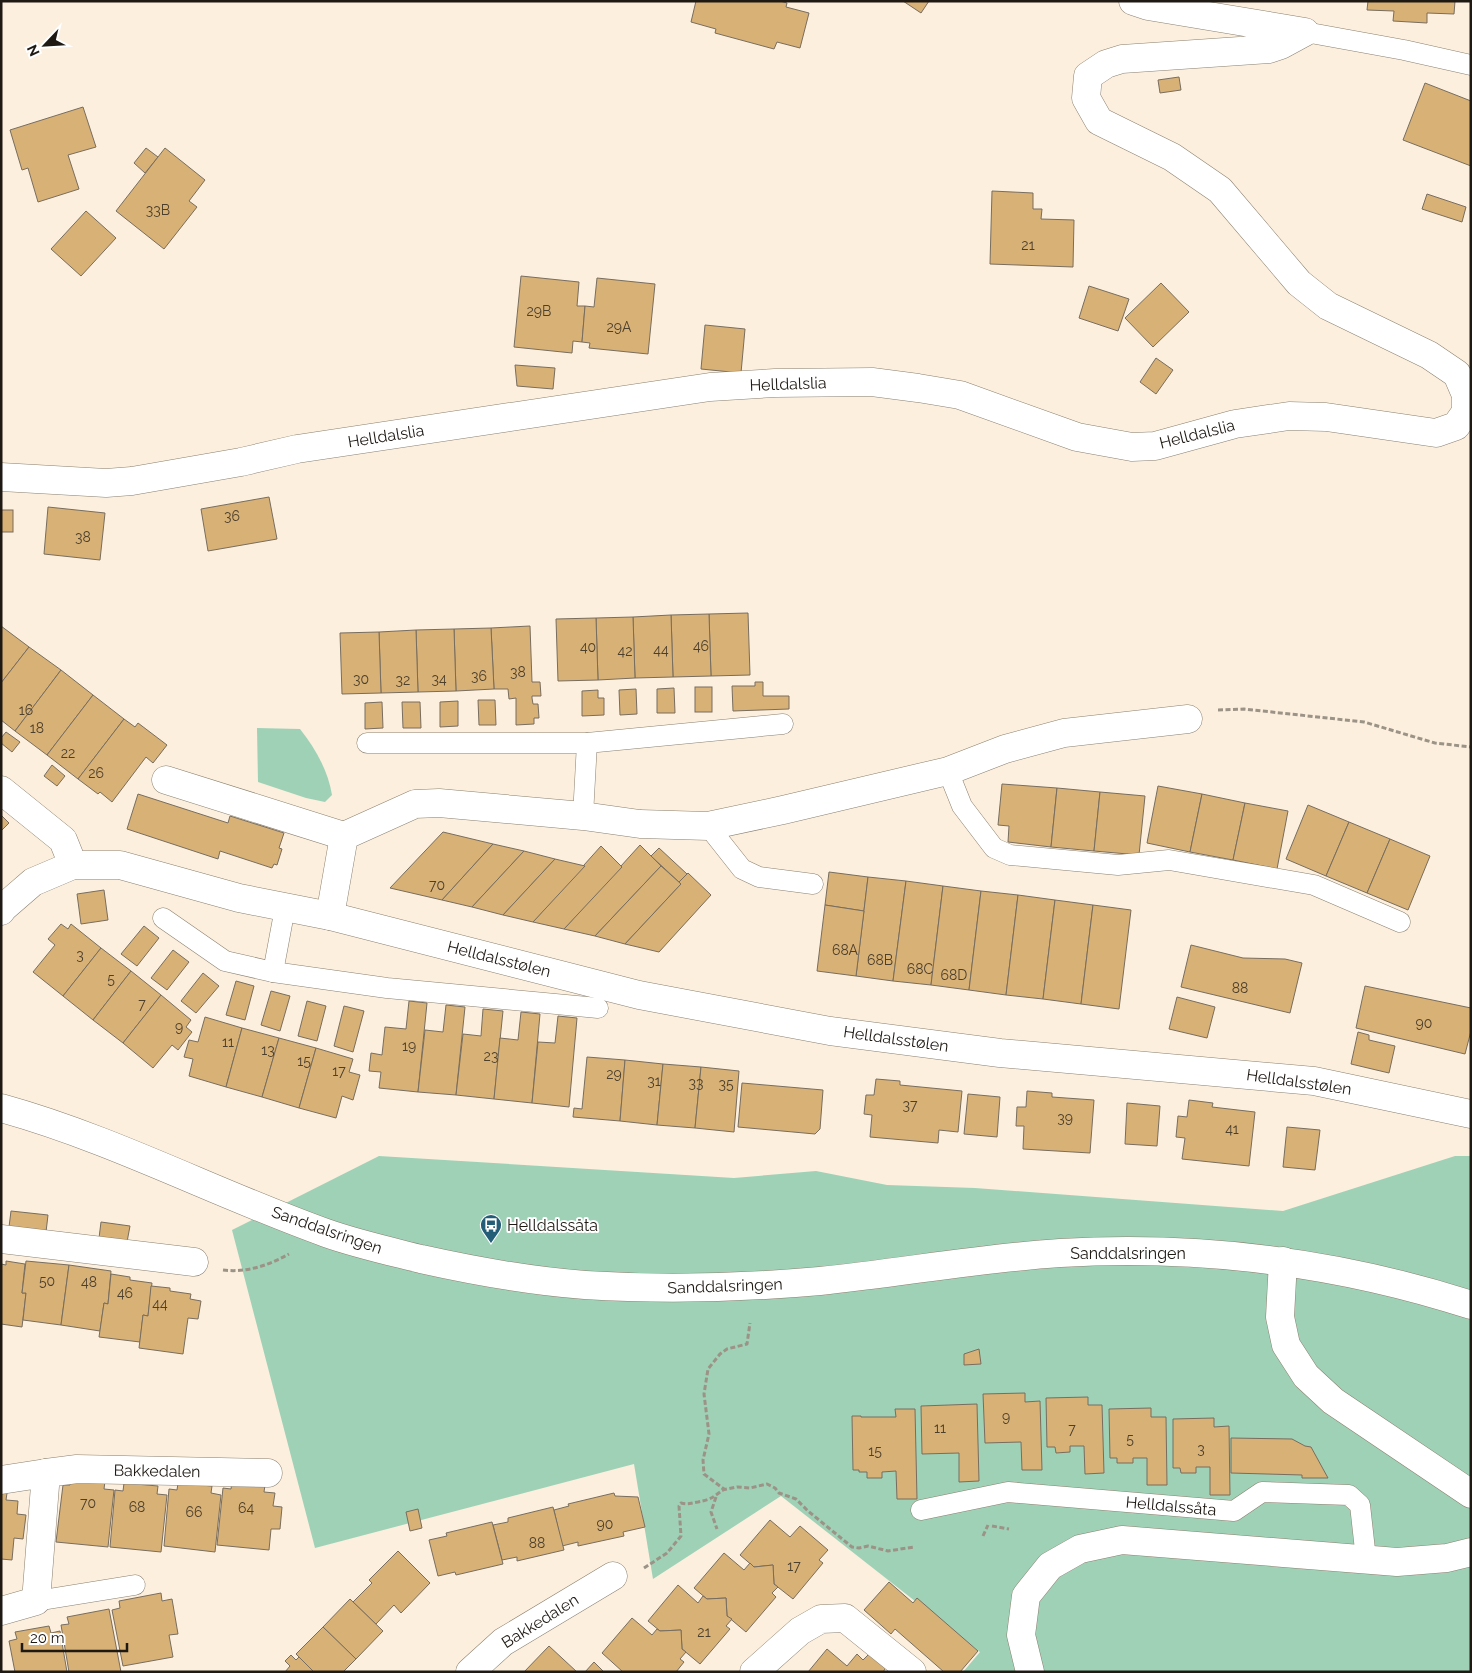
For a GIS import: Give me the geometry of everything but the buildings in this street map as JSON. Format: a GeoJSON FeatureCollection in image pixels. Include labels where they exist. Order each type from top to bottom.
{"type":"FeatureCollection","features":[{"type":"Feature","properties":{"kind":"street"},"geometry":{"type":"LineString","coordinates":[[1133,1],[1148,6],[1305,32]]}},
{"type":"Feature","properties":{"kind":"street","name":"Helldalslia"},"geometry":{"type":"LineString","coordinates":[[1,477],[106,483],[132,481],[241,462],[297,449],[710,387],[775,383],[872,382],[960,395],[1077,437],[1132,447],[1155,446],[1236,424],[1289,416],[1326,417],[1436,433],[1456,426],[1466,412],[1466,395],[1457,374],[1430,355],[1328,306],[1299,283],[1220,190],[1172,157],[1099,121],[1086,98],[1088,76],[1106,64],[1122,59],[1269,49],[1281,45],[1305,32]]}},
{"type":"Feature","properties":{"kind":"street"},"geometry":{"type":"LineString","coordinates":[[166,780],[344,836],[415,804],[439,803],[582,816],[640,824],[708,826],[948,771],[1005,749],[1064,733],[1188,719]]}},
{"type":"Feature","properties":{"kind":"street"},"geometry":{"type":"LineString","coordinates":[[1,790],[63,840],[73,865]]}},
{"type":"Feature","properties":{"kind":"street"},"geometry":{"type":"LineString","coordinates":[[330,916],[344,836]]}},
{"type":"Feature","properties":{"kind":"street","name":"Helldalsstølen"},"geometry":{"type":"LineString","coordinates":[[1,911],[33,882],[73,865],[120,865],[239,898],[330,916],[639,995],[830,1031],[1000,1053],[1314,1081],[1471,1114]]}},
{"type":"Feature","properties":{"kind":"street","name":"Sanddalsringen"},"geometry":{"type":"LineString","coordinates":[[1,1108],[43,1120],[99,1140],[327,1233],[380,1249],[458,1267],[542,1280],[642,1288],[724,1288],[824,1280],[1059,1253],[1121,1251],[1234,1256],[1283,1261],[1377,1279],[1423,1290],[1471,1305]]}},
{"type":"Feature","properties":{"kind":"street"},"geometry":{"type":"LineString","coordinates":[[1,1239],[194,1262]]}},
{"type":"Feature","properties":{"kind":"street"},"geometry":{"type":"LineString","coordinates":[[1283,1261],[1280,1316],[1286,1345],[1306,1376],[1333,1401],[1471,1494]]}},
{"type":"Feature","properties":{"kind":"street","name":"Bakkedalen"},"geometry":{"type":"LineString","coordinates":[[1,1480],[77,1469],[268,1473]]}},
{"type":"Feature","properties":{"kind":"street"},"geometry":{"type":"LineString","coordinates":[[1,1611],[36,1601],[46,1473]]}},
{"type":"Feature","properties":{"kind":"street"},"geometry":{"type":"LineString","coordinates":[[1030,1672],[1021,1635],[1026,1596],[1050,1566],[1080,1549],[1122,1540],[1397,1562],[1447,1558],[1471,1552]]}},
{"type":"Feature","properties":{"kind":"street","name":"Bakkedalen"},"geometry":{"type":"LineString","coordinates":[[470,1672],[503,1642],[613,1576]]}},
{"type":"Feature","properties":{"kind":"street"},"geometry":{"type":"LineString","coordinates":[[754,1672],[800,1631],[821,1620],[845,1618],[912,1672]]}},
{"type":"Feature","properties":{"kind":"lane"},"geometry":{"type":"LineString","coordinates":[[1305,32],[1404,50],[1471,65]]}},
{"type":"Feature","properties":{"kind":"lane"},"geometry":{"type":"LineString","coordinates":[[367,743],[587,743],[783,724]]}},
{"type":"Feature","properties":{"kind":"lane"},"geometry":{"type":"LineString","coordinates":[[582,816],[587,743]]}},
{"type":"Feature","properties":{"kind":"lane"},"geometry":{"type":"LineString","coordinates":[[948,771],[962,806],[994,848],[1010,855],[1118,865],[1169,860],[1314,885],[1400,922]]}},
{"type":"Feature","properties":{"kind":"lane"},"geometry":{"type":"LineString","coordinates":[[708,826],[742,869],[759,877],[813,884]]}},
{"type":"Feature","properties":{"kind":"lane"},"geometry":{"type":"LineString","coordinates":[[273,972],[285,908]]}},
{"type":"Feature","properties":{"kind":"lane","name":"Helldalsstølen"},"geometry":{"type":"LineString","coordinates":[[163,918],[225,961],[273,972],[387,988],[598,1008]]}},
{"type":"Feature","properties":{"kind":"lane","name":"Helldalssåta"},"geometry":{"type":"LineString","coordinates":[[920,1510],[1008,1492],[1234,1511],[1262,1492],[1349,1495],[1360,1505],[1366,1559]]}},
{"type":"Feature","properties":{"kind":"lane"},"geometry":{"type":"LineString","coordinates":[[36,1601],[135,1586]]}},
{"type":"Feature","properties":{"kind":"path"},"geometry":{"type":"LineString","coordinates":[[1188,719],[1203,710],[1244,709],[1364,722],[1435,743],[1471,747]]}},
{"type":"Feature","properties":{"kind":"path"},"geometry":{"type":"LineString","coordinates":[[194,1262],[209,1268],[228,1270],[255,1269],[277,1261],[293,1252]]}},
{"type":"Feature","properties":{"kind":"path"},"geometry":{"type":"LineString","coordinates":[[724,1489],[704,1474],[703,1460],[709,1434],[704,1394],[708,1369],[727,1348],[747,1344],[750,1323]]}},
{"type":"Feature","properties":{"kind":"path"},"geometry":{"type":"LineString","coordinates":[[613,1576],[622,1581],[667,1554],[681,1536],[681,1504],[688,1505],[709,1501],[724,1489],[750,1488],[767,1484],[775,1488],[779,1493],[796,1499],[852,1547],[868,1546],[888,1551],[914,1547]]}},
{"type":"Feature","properties":{"kind":"path"},"geometry":{"type":"LineString","coordinates":[[717,1529],[711,1512],[715,1498],[724,1489]]}},
{"type":"Feature","properties":{"kind":"path"},"geometry":{"type":"LineString","coordinates":[[983,1536],[989,1522]]}},
{"type":"Feature","properties":{"kind":"green space"},"geometry":{"type":"Polygon","coordinates":[[[257,728],[300,729],[320,760],[332,795],[325,802],[306,798],[258,782],[257,728]]]}},
{"type":"Feature","properties":{"kind":"green space"},"geometry":{"type":"Polygon","coordinates":[[[379,1156],[734,1178],[816,1171],[887,1185],[975,1188],[1283,1211],[1455,1156],[1471,1156],[1471,1672],[963,1672],[980,1652],[781,1496],[653,1579],[634,1464],[315,1548],[232,1230],[379,1156]]]}},
{"type":"Feature","properties":{"kind":"place","name":"Helldalssåta"},"geometry":{"type":"Point","coordinates":[491,1244]}}]}
